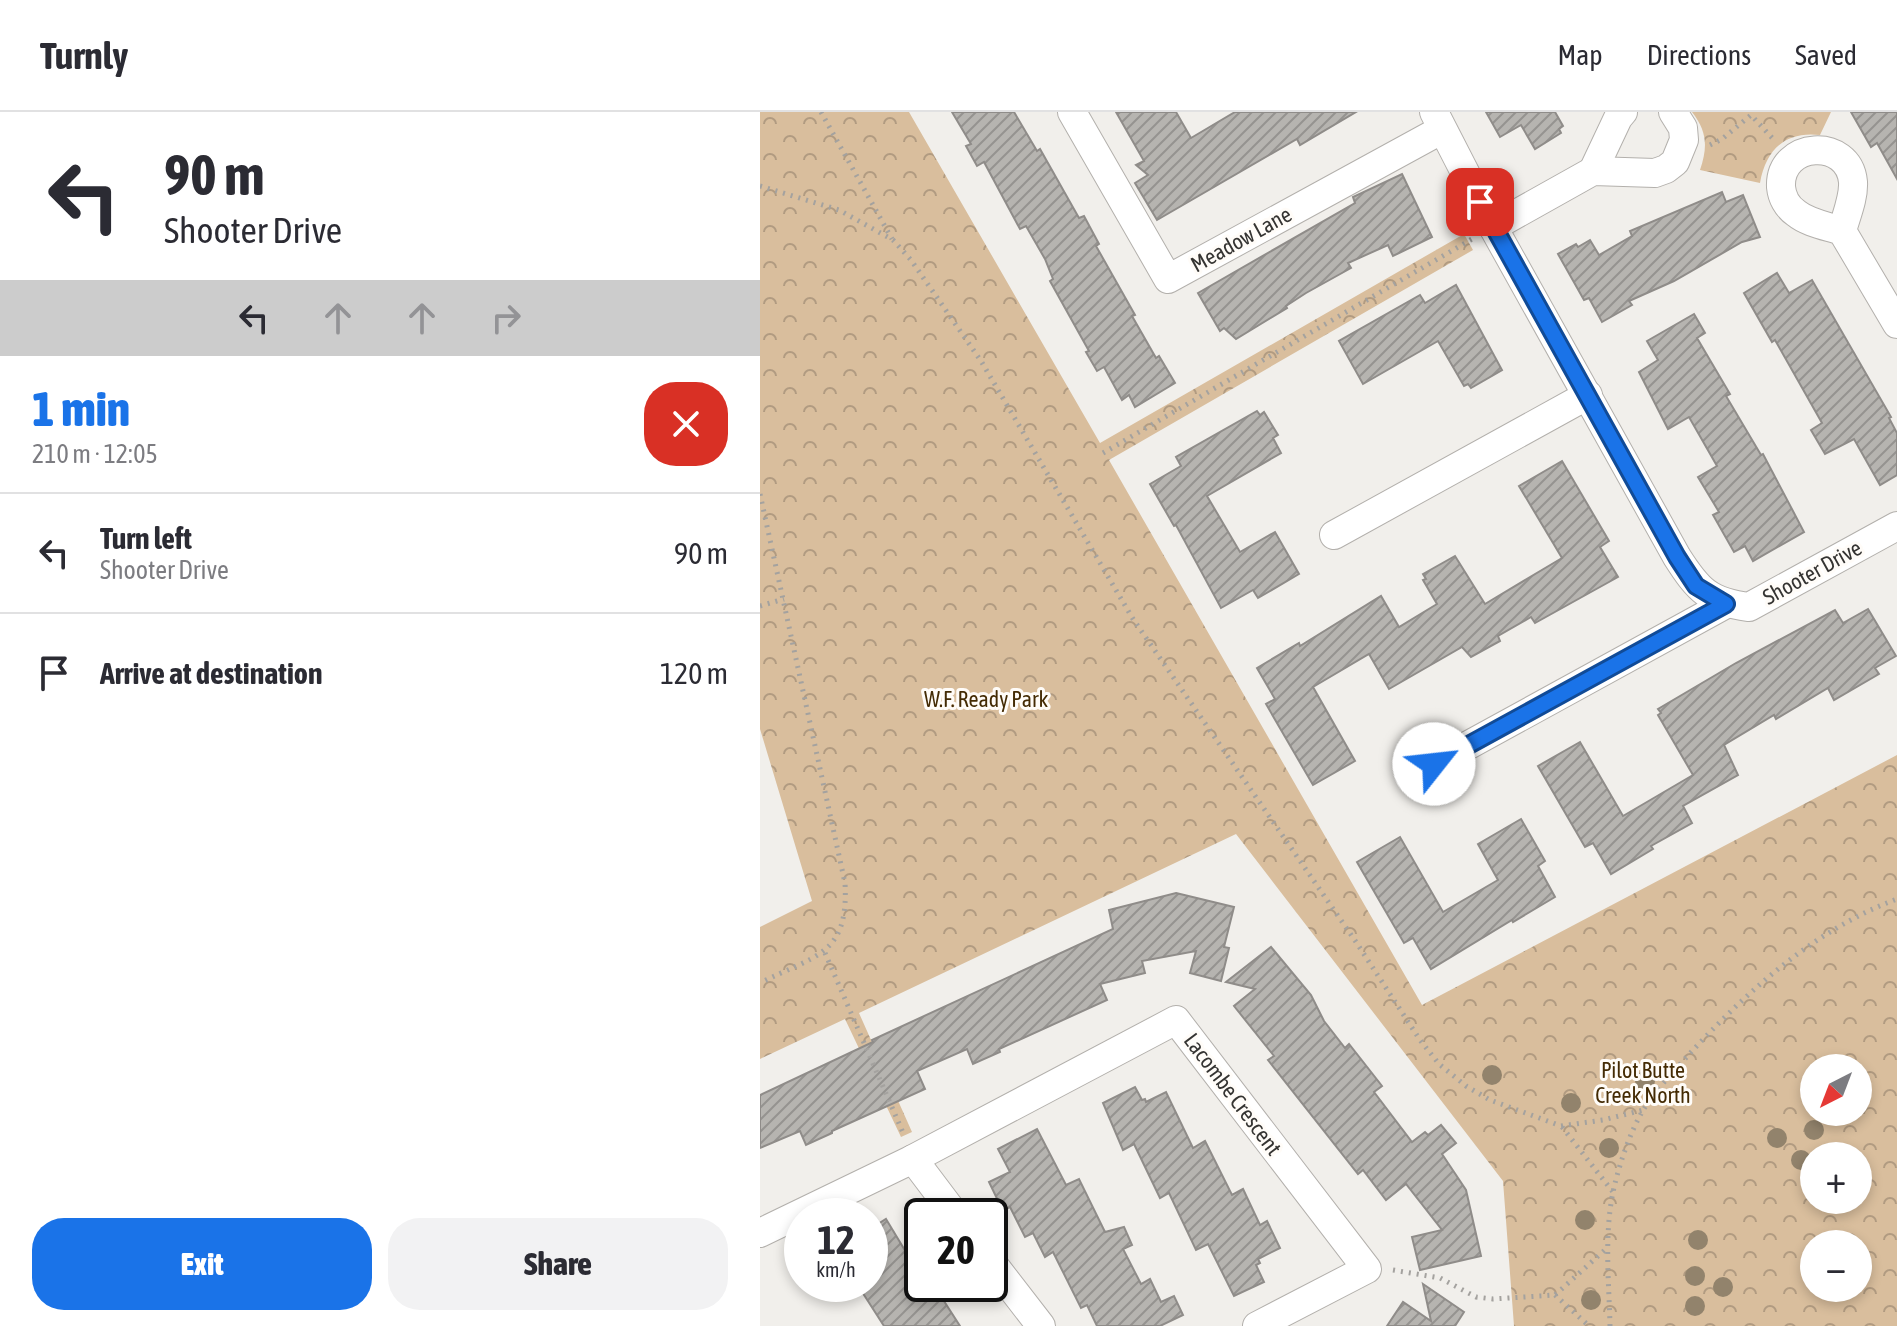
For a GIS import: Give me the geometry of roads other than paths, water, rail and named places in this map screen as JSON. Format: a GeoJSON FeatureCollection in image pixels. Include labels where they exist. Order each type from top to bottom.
{"type":"FeatureCollection","features":[{"type":"Feature","properties":{"kind":"street","name":"Meadow Lane"},"geometry":{"type":"LineString","coordinates":[[1072,112],[1168,279],[1438,121]]}},
{"type":"Feature","properties":{"kind":"street"},"geometry":{"type":"LineString","coordinates":[[1593,171],[1623,112]]}},
{"type":"Feature","properties":{"kind":"street"},"geometry":{"type":"LineString","coordinates":[[1493,227],[1593,171],[1655,173],[1675,162],[1684,140],[1683,128],[1673,112]]}},
{"type":"Feature","properties":{"kind":"street"},"geometry":{"type":"LineString","coordinates":[[1438,121],[1493,227],[1677,557],[1696,586],[1726,604]]}},
{"type":"Feature","properties":{"kind":"street"},"geometry":{"type":"LineString","coordinates":[[1842,231],[1853,186],[1845,163],[1836,154],[1813,149],[1792,159],[1781,179],[1785,202],[1802,218],[1842,231],[1897,324]]}},
{"type":"Feature","properties":{"kind":"street"},"geometry":{"type":"LineString","coordinates":[[1334,535],[1588,395]]}},
{"type":"Feature","properties":{"kind":"street","name":"Shooter Drive"},"geometry":{"type":"LineString","coordinates":[[1726,604],[1749,607],[1897,526]]}},
{"type":"Feature","properties":{"kind":"street"},"geometry":{"type":"LineString","coordinates":[[1434,764],[1726,604]]}},
{"type":"Feature","properties":{"kind":"street","name":"Lacombe Crescent"},"geometry":{"type":"LineString","coordinates":[[913,1159],[1176,1020],[1367,1269],[1257,1326]]}},
{"type":"Feature","properties":{"kind":"street"},"geometry":{"type":"LineString","coordinates":[[760,1233],[913,1159],[942,1198]]}},
{"type":"Feature","properties":{"kind":"street"},"geometry":{"type":"LineString","coordinates":[[1008,1283],[1041,1326]]}},
{"type":"Feature","properties":{"kind":"park label","name":"W.F. Ready Park"},"geometry":{"type":"Point","coordinates":[986,699]}},
{"type":"Feature","properties":{"kind":"park label","name":"Pilot Butte Creek North"},"geometry":{"type":"Point","coordinates":[1643,1082]}}]}
